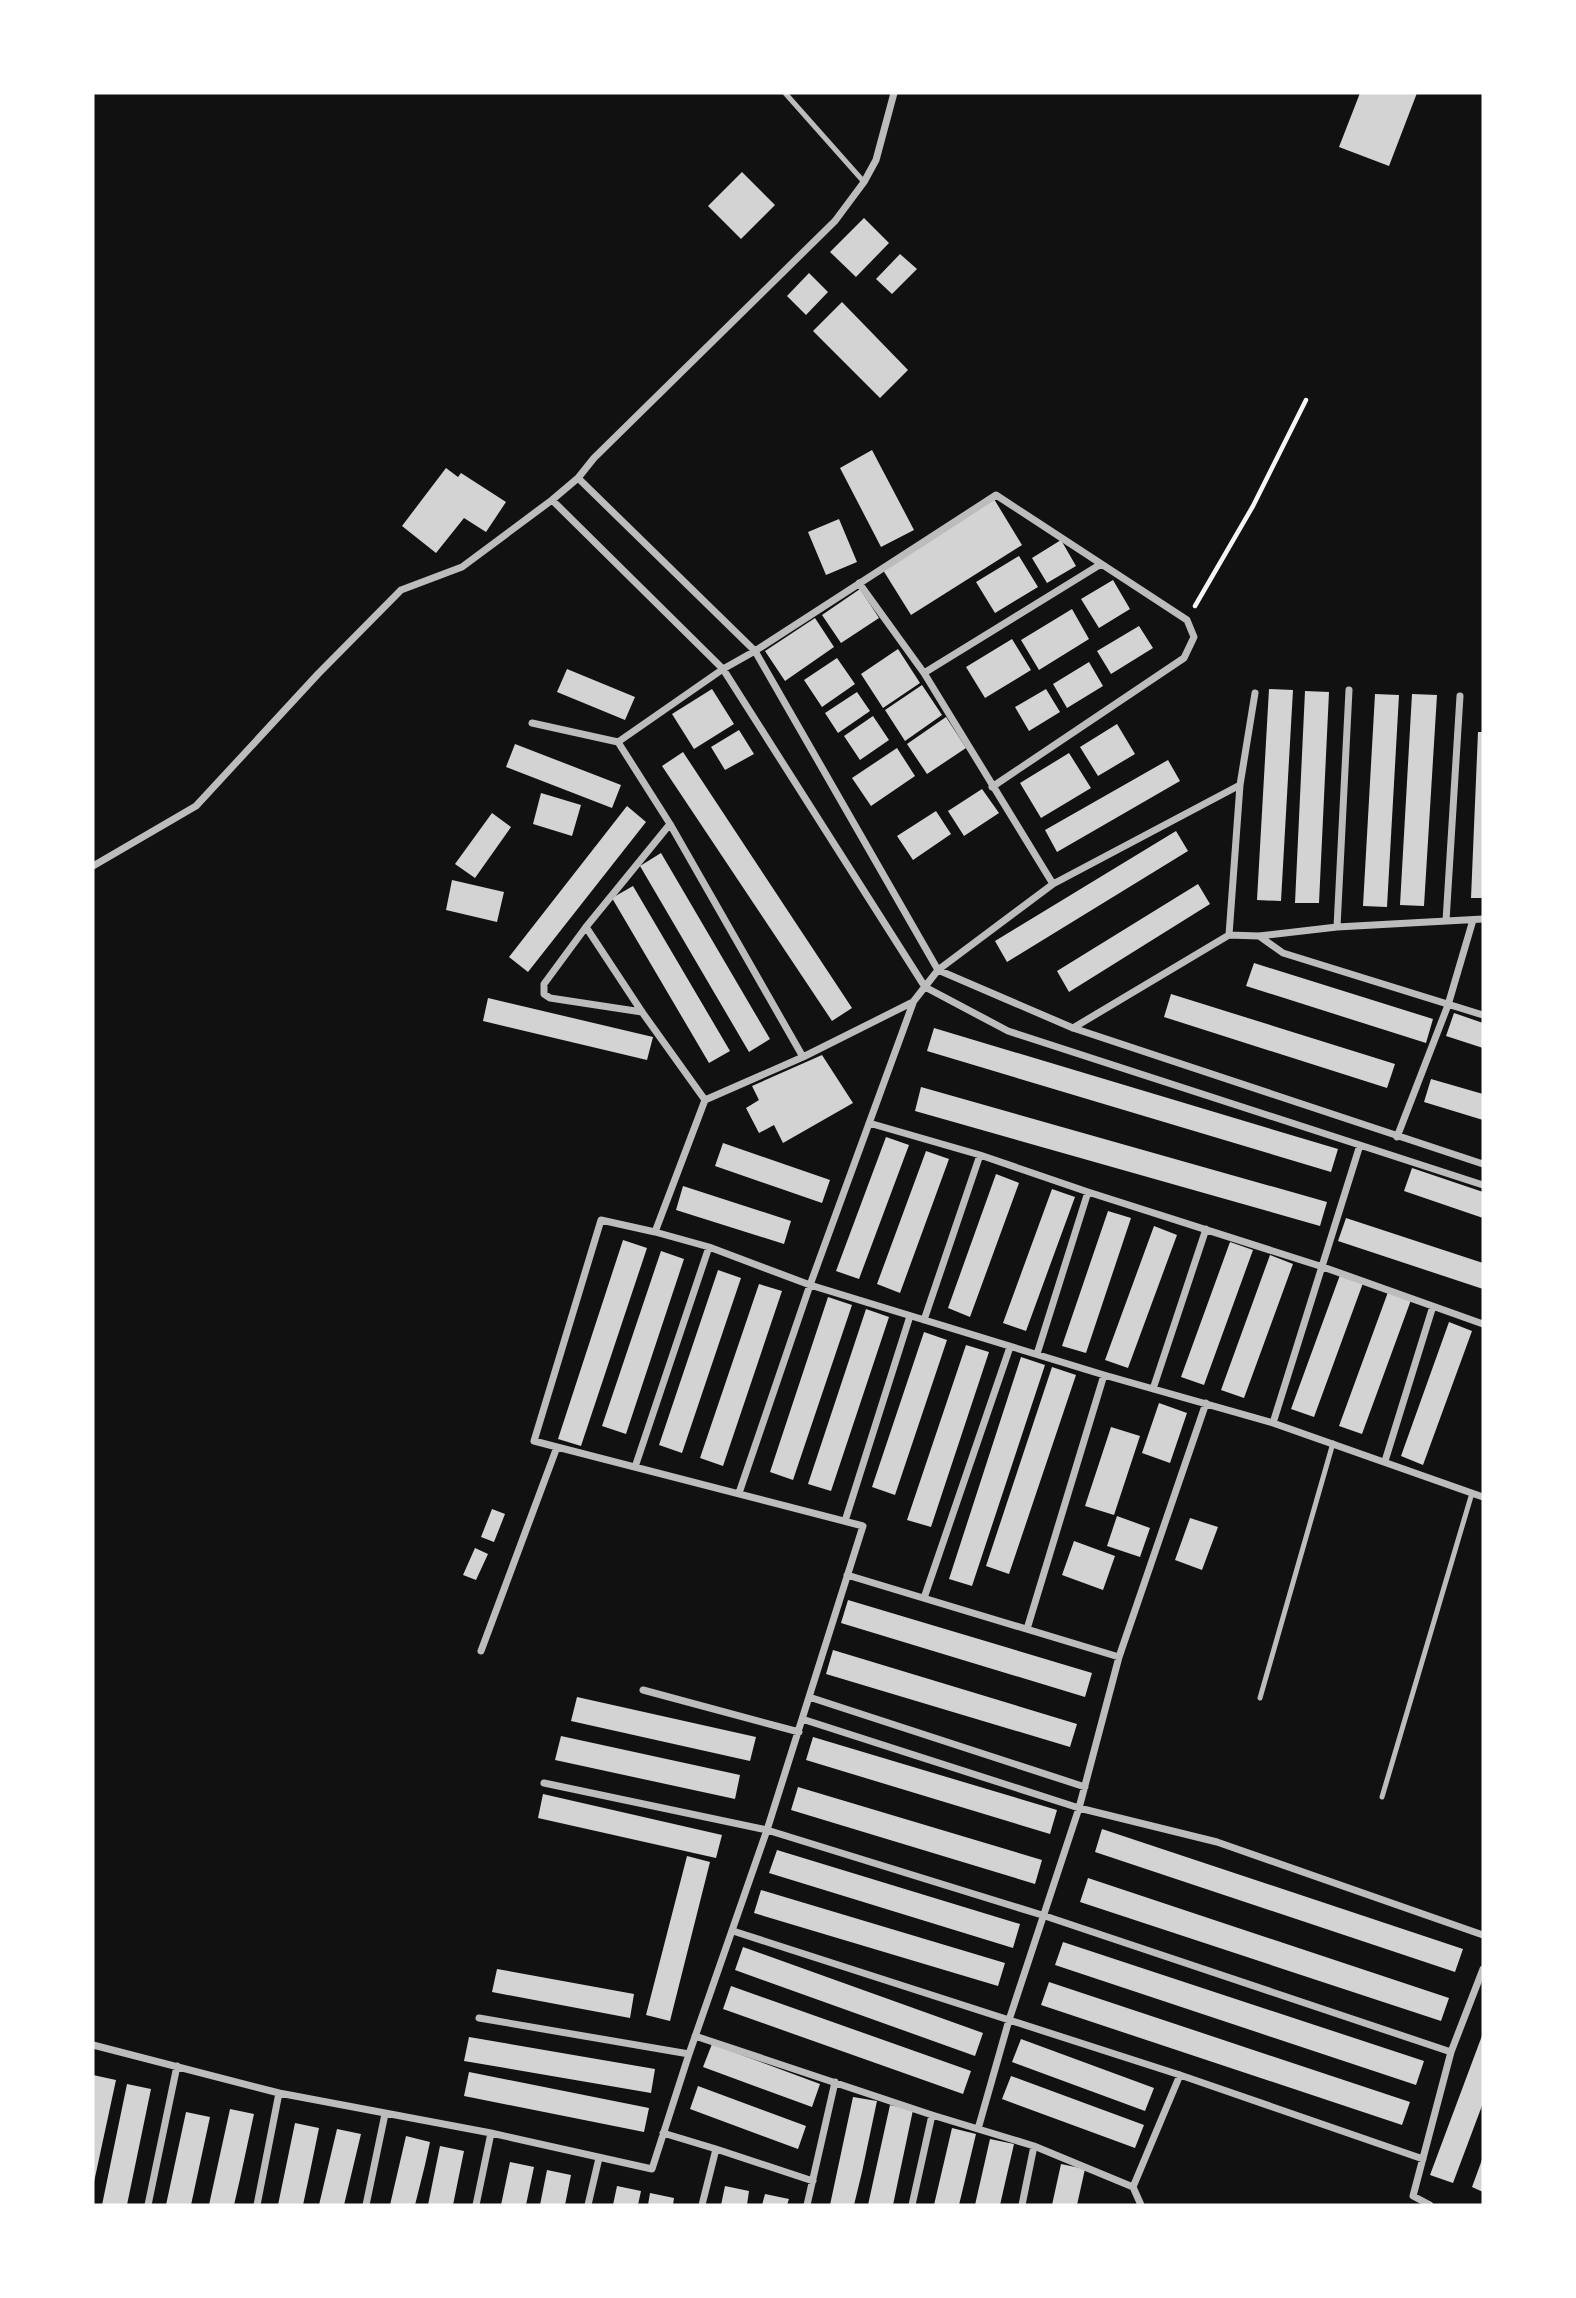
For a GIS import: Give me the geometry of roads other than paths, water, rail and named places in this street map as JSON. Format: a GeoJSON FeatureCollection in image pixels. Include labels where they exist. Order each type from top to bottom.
{"type":"FeatureCollection","features":[{"type":"Feature","properties":{"kind":"street"},"geometry":{"type":"LineString","coordinates":[[93,866],[196,806],[318,674],[401,590],[462,567],[578,478],[594,458],[835,221],[864,183],[876,160],[894,93]]}},
{"type":"Feature","properties":{"kind":"street"},"geometry":{"type":"LineString","coordinates":[[578,478],[755,651],[938,970],[1073,1028],[1483,1164]]}},
{"type":"Feature","properties":{"kind":"street"},"geometry":{"type":"LineString","coordinates":[[618,742],[723,669],[996,495],[1187,620],[1194,637],[1184,658],[992,787]]}},
{"type":"Feature","properties":{"kind":"street"},"geometry":{"type":"LineString","coordinates":[[552,500],[723,669],[925,987],[1008,1031],[1483,1185]]}},
{"type":"Feature","properties":{"kind":"street"},"geometry":{"type":"LineString","coordinates":[[924,673],[1101,564]]}},
{"type":"Feature","properties":{"kind":"street"},"geometry":{"type":"LineString","coordinates":[[859,583],[924,673],[1053,884]]}},
{"type":"Feature","properties":{"kind":"street"},"geometry":{"type":"LineString","coordinates":[[1337,927],[1349,690]]}},
{"type":"Feature","properties":{"kind":"street"},"geometry":{"type":"LineString","coordinates":[[1229,935],[1240,785],[1255,693]]}},
{"type":"Feature","properties":{"kind":"street"},"geometry":{"type":"LineString","coordinates":[[1446,921],[1460,696]]}},
{"type":"Feature","properties":{"kind":"street"},"geometry":{"type":"LineString","coordinates":[[532,723],[618,742],[670,824],[803,1057]]}},
{"type":"Feature","properties":{"kind":"street"},"geometry":{"type":"LineString","coordinates":[[739,1493],[810,1285],[913,1002],[938,970],[1053,884],[1240,785]]}},
{"type":"Feature","properties":{"kind":"street"},"geometry":{"type":"LineString","coordinates":[[642,1012],[550,998],[544,993],[544,984],[586,927],[670,824]]}},
{"type":"Feature","properties":{"kind":"street"},"geometry":{"type":"LineString","coordinates":[[1073,1028],[1229,935],[1259,936],[1337,927],[1483,919]]}},
{"type":"Feature","properties":{"kind":"street"},"geometry":{"type":"LineString","coordinates":[[1397,1137],[1448,1005],[1473,920]]}},
{"type":"Feature","properties":{"kind":"street"},"geometry":{"type":"LineString","coordinates":[[586,927],[705,1100]]}},
{"type":"Feature","properties":{"kind":"street"},"geometry":{"type":"LineString","coordinates":[[1259,936],[1283,953],[1483,1015]]}},
{"type":"Feature","properties":{"kind":"street"},"geometry":{"type":"LineString","coordinates":[[655,1232],[705,1100],[803,1057],[913,1002]]}},
{"type":"Feature","properties":{"kind":"street"},"geometry":{"type":"LineString","coordinates":[[869,1123],[979,1155],[1323,1267],[1483,1324]]}},
{"type":"Feature","properties":{"kind":"street"},"geometry":{"type":"LineString","coordinates":[[1273,1423],[1360,1145]]}},
{"type":"Feature","properties":{"kind":"street"},"geometry":{"type":"LineString","coordinates":[[924,1320],[979,1155]]}},
{"type":"Feature","properties":{"kind":"street"},"geometry":{"type":"LineString","coordinates":[[1037,1354],[1088,1192]]}},
{"type":"Feature","properties":{"kind":"street"},"geometry":{"type":"LineString","coordinates":[[93,2045],[279,2093],[491,2133],[652,2169],[767,1830],[863,1526],[534,1441],[600,1220],[709,1247],[810,1285],[1010,1347],[1273,1423],[1483,1497]]}},
{"type":"Feature","properties":{"kind":"street"},"geometry":{"type":"LineString","coordinates":[[1153,1389],[1206,1229]]}},
{"type":"Feature","properties":{"kind":"street"},"geometry":{"type":"LineString","coordinates":[[635,1467],[709,1247]]}},
{"type":"Feature","properties":{"kind":"street"},"geometry":{"type":"LineString","coordinates":[[1385,1461],[1433,1306]]}},
{"type":"Feature","properties":{"kind":"street"},"geometry":{"type":"LineString","coordinates":[[845,1521],[910,1316]]}},
{"type":"Feature","properties":{"kind":"street"},"geometry":{"type":"LineString","coordinates":[[924,1598],[1010,1347]]}},
{"type":"Feature","properties":{"kind":"street"},"geometry":{"type":"LineString","coordinates":[[1027,1629],[1104,1375]]}},
{"type":"Feature","properties":{"kind":"street"},"geometry":{"type":"LineString","coordinates":[[978,2129],[1042,1915],[1079,1808],[1119,1657],[1206,1403]]}},
{"type":"Feature","properties":{"kind":"street"},"geometry":{"type":"LineString","coordinates":[[481,1651],[557,1447]]}},
{"type":"Feature","properties":{"kind":"street"},"geometry":{"type":"LineString","coordinates":[[847,1575],[1119,1657]]}},
{"type":"Feature","properties":{"kind":"street"},"geometry":{"type":"LineString","coordinates":[[643,1690],[799,1732]]}},
{"type":"Feature","properties":{"kind":"street"},"geometry":{"type":"LineString","coordinates":[[809,1697],[1085,1787]]}},
{"type":"Feature","properties":{"kind":"street"},"geometry":{"type":"LineString","coordinates":[[802,1719],[1079,1808],[1217,1842],[1483,1936]]}},
{"type":"Feature","properties":{"kind":"street"},"geometry":{"type":"LineString","coordinates":[[544,1783],[767,1830],[1042,1915],[1451,2052]]}},
{"type":"Feature","properties":{"kind":"street"},"geometry":{"type":"LineString","coordinates":[[733,1931],[1180,2075],[1423,2159]]}},
{"type":"Feature","properties":{"kind":"street"},"geometry":{"type":"LineString","coordinates":[[1430,2205],[1413,2196],[1413,2189],[1451,2052],[1483,1969]]}},
{"type":"Feature","properties":{"kind":"street"},"geometry":{"type":"LineString","coordinates":[[479,2018],[689,2054]]}},
{"type":"Feature","properties":{"kind":"street"},"geometry":{"type":"LineString","coordinates":[[695,2036],[1034,2146],[1133,2187],[1141,2205]]}},
{"type":"Feature","properties":{"kind":"street"},"geometry":{"type":"LineString","coordinates":[[148,2205],[177,2066]]}},
{"type":"Feature","properties":{"kind":"street"},"geometry":{"type":"LineString","coordinates":[[1133,2187],[1180,2075]]}},
{"type":"Feature","properties":{"kind":"street"},"geometry":{"type":"LineString","coordinates":[[807,2205],[835,2082]]}},
{"type":"Feature","properties":{"kind":"street"},"geometry":{"type":"LineString","coordinates":[[257,2205],[279,2093]]}},
{"type":"Feature","properties":{"kind":"street"},"geometry":{"type":"LineString","coordinates":[[366,2205],[385,2115]]}},
{"type":"Feature","properties":{"kind":"street"},"geometry":{"type":"LineString","coordinates":[[912,2205],[932,2115]]}},
{"type":"Feature","properties":{"kind":"street"},"geometry":{"type":"LineString","coordinates":[[476,2205],[491,2133]]}},
{"type":"Feature","properties":{"kind":"street"},"geometry":{"type":"LineString","coordinates":[[663,2133],[813,2181]]}},
{"type":"Feature","properties":{"kind":"street"},"geometry":{"type":"LineString","coordinates":[[1022,2205],[1034,2146]]}},
{"type":"Feature","properties":{"kind":"street"},"geometry":{"type":"LineString","coordinates":[[702,2205],[716,2149]]}},
{"type":"Feature","properties":{"kind":"street"},"geometry":{"type":"LineString","coordinates":[[588,2205],[599,2158]]}},
{"type":"Feature","properties":{"kind":"lane"},"geometry":{"type":"LineString","coordinates":[[785,93],[864,183]]}},
{"type":"Feature","properties":{"kind":"lane"},"geometry":{"type":"LineString","coordinates":[[1260,1698],[1333,1443]]}},
{"type":"Feature","properties":{"kind":"lane"},"geometry":{"type":"LineString","coordinates":[[1382,1797],[1472,1493]]}}]}
